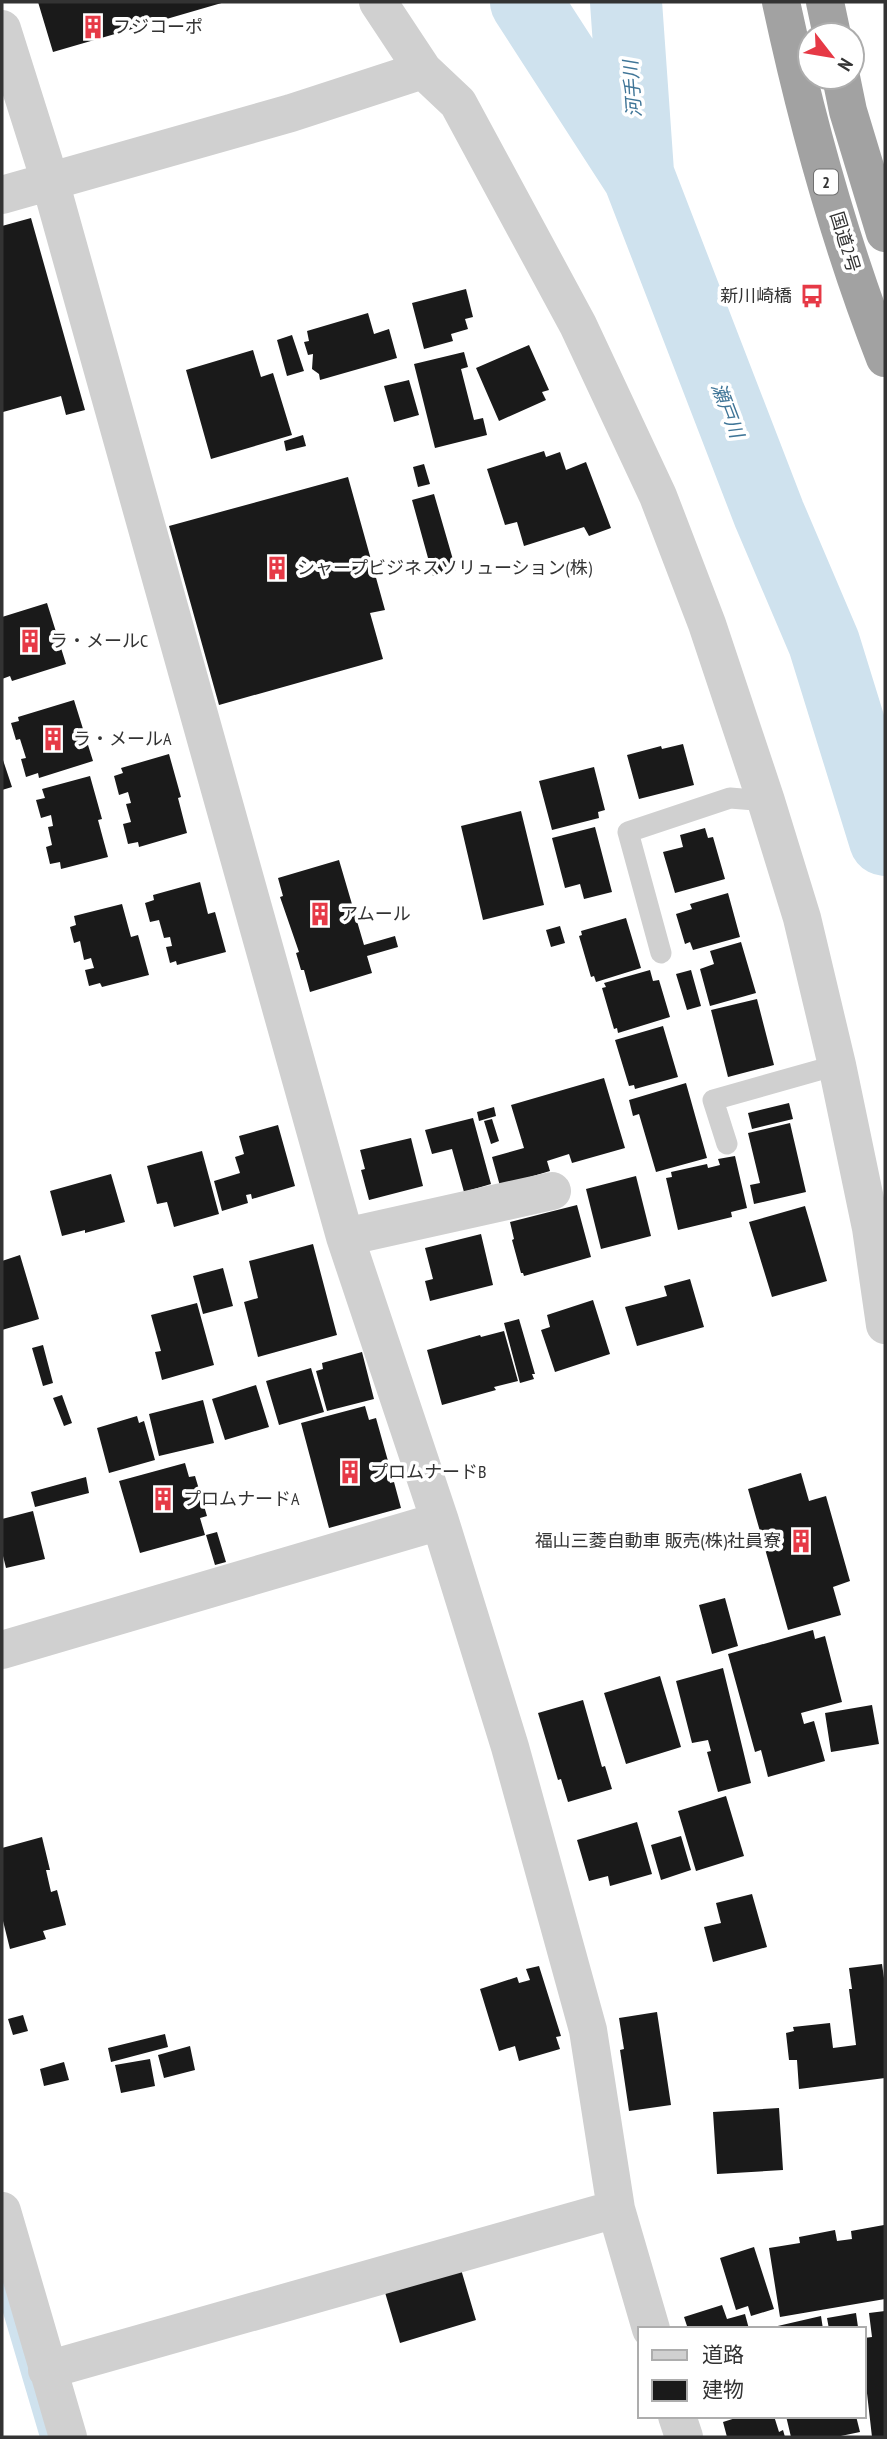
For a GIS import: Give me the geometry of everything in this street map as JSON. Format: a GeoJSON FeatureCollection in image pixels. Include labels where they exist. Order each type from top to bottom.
{"type":"FeatureCollection","features":[{"type":"Feature","properties":{"kind":"highway","name":"国道2号"},"geometry":{"type":"LineString","coordinates":[[781,2],[804,108],[863,300],[885,358]]}},
{"type":"Feature","properties":{"kind":"highway"},"geometry":{"type":"LineString","coordinates":[[825,2],[829,21]]}},
{"type":"Feature","properties":{"kind":"highway"},"geometry":{"type":"LineString","coordinates":[[844,91],[885,233]]}},
{"type":"Feature","properties":{"kind":"street"},"geometry":{"type":"LineString","coordinates":[[378,2],[423,70],[458,103],[578,325],[658,496],[707,624],[802,918],[838,1065],[871,1228],[885,1325]]}},
{"type":"Feature","properties":{"kind":"street"},"geometry":{"type":"LineString","coordinates":[[2,29],[50,181],[345,1237],[440,1521],[510,1747],[588,2030],[616,2209],[651,2327]]}},
{"type":"Feature","properties":{"kind":"street"},"geometry":{"type":"LineString","coordinates":[[2,195],[291,113],[423,70]]}},
{"type":"Feature","properties":{"kind":"street"},"geometry":{"type":"LineString","coordinates":[[345,1237],[552,1191]]}},
{"type":"Feature","properties":{"kind":"street"},"geometry":{"type":"LineString","coordinates":[[2,1650],[440,1521]]}},
{"type":"Feature","properties":{"kind":"street"},"geometry":{"type":"LineString","coordinates":[[47,2370],[616,2209]]}},
{"type":"Feature","properties":{"kind":"street"},"geometry":{"type":"LineString","coordinates":[[2,2211],[68,2437]]}},
{"type":"Feature","properties":{"kind":"street"},"geometry":{"type":"LineString","coordinates":[[678,2418],[684,2437]]}},
{"type":"Feature","properties":{"kind":"lane"},"geometry":{"type":"LineString","coordinates":[[661,953],[628,832],[730,798],[766,801]]}},
{"type":"Feature","properties":{"kind":"lane"},"geometry":{"type":"LineString","coordinates":[[726,1144],[713,1100],[838,1065]]}},
{"type":"Feature","properties":{"kind":"building","name":"フジコーポ"},"geometry":{"type":"Polygon","coordinates":[[[38,2],[225,2],[53,52],[38,2]]]}},
{"type":"Feature","properties":{"kind":"building"},"geometry":{"type":"Polygon","coordinates":[[[31,218],[85,410],[66,415],[61,396],[3,412],[2,409],[2,226],[31,218]]]}},
{"type":"Feature","properties":{"kind":"building"},"geometry":{"type":"Polygon","coordinates":[[[466,289],[473,317],[465,319],[468,329],[451,334],[453,341],[424,349],[412,303],[466,289]]]}},
{"type":"Feature","properties":{"kind":"building"},"geometry":{"type":"Polygon","coordinates":[[[368,313],[374,334],[389,329],[397,358],[320,380],[319,374],[312,369],[313,354],[308,355],[304,342],[309,341],[307,331],[368,313]]]}},
{"type":"Feature","properties":{"kind":"building"},"geometry":{"type":"Polygon","coordinates":[[[292,335],[304,371],[287,376],[277,340],[292,335]]]}},
{"type":"Feature","properties":{"kind":"building"},"geometry":{"type":"Polygon","coordinates":[[[529,345],[549,390],[542,392],[546,400],[499,421],[476,368],[529,345]]]}},
{"type":"Feature","properties":{"kind":"building"},"geometry":{"type":"Polygon","coordinates":[[[253,350],[261,377],[273,373],[292,435],[211,459],[186,370],[253,350]]]}},
{"type":"Feature","properties":{"kind":"building"},"geometry":{"type":"Polygon","coordinates":[[[464,352],[468,367],[461,369],[474,420],[483,418],[487,435],[435,448],[414,364],[464,352]]]}},
{"type":"Feature","properties":{"kind":"building"},"geometry":{"type":"Polygon","coordinates":[[[409,380],[419,415],[394,422],[384,386],[409,380]]]}},
{"type":"Feature","properties":{"kind":"building"},"geometry":{"type":"Polygon","coordinates":[[[303,435],[306,446],[286,451],[284,441],[303,435]]]}},
{"type":"Feature","properties":{"kind":"building"},"geometry":{"type":"Polygon","coordinates":[[[544,451],[546,457],[560,452],[566,470],[586,462],[611,528],[589,536],[584,527],[524,546],[517,522],[505,525],[487,469],[544,451]]]}},
{"type":"Feature","properties":{"kind":"building"},"geometry":{"type":"Polygon","coordinates":[[[424,464],[430,484],[418,487],[413,467],[424,464]]]}},
{"type":"Feature","properties":{"kind":"building","name":"シャープビジネスソリューション(株)"},"geometry":{"type":"Polygon","coordinates":[[[348,477],[385,610],[370,613],[383,659],[219,705],[169,526],[348,477]]]}},
{"type":"Feature","properties":{"kind":"building"},"geometry":{"type":"Polygon","coordinates":[[[434,494],[456,570],[433,576],[412,500],[434,494]]]}},
{"type":"Feature","properties":{"kind":"building","name":"ラ・メールC"},"geometry":{"type":"Polygon","coordinates":[[[47,603],[66,664],[12,681],[10,676],[2,679],[2,617],[47,603]]]}},
{"type":"Feature","properties":{"kind":"building","name":"ラ・メールA"},"geometry":{"type":"Polygon","coordinates":[[[74,700],[93,761],[39,778],[38,773],[26,777],[21,759],[26,758],[20,739],[16,740],[11,723],[19,721],[18,717],[74,700]]]}},
{"type":"Feature","properties":{"kind":"building"},"geometry":{"type":"Polygon","coordinates":[[[683,744],[694,785],[639,799],[627,755],[661,746],[662,749],[683,744]]]}},
{"type":"Feature","properties":{"kind":"building"},"geometry":{"type":"Polygon","coordinates":[[[169,754],[181,797],[178,798],[187,833],[139,847],[138,842],[128,844],[123,824],[131,822],[126,804],[131,803],[128,792],[119,795],[114,776],[123,773],[121,768],[169,754]]]}},
{"type":"Feature","properties":{"kind":"building"},"geometry":{"type":"Polygon","coordinates":[[[2,757],[12,787],[2,790],[2,757]]]}},
{"type":"Feature","properties":{"kind":"building"},"geometry":{"type":"Polygon","coordinates":[[[594,767],[605,810],[598,812],[599,818],[552,830],[539,781],[594,767]]]}},
{"type":"Feature","properties":{"kind":"building"},"geometry":{"type":"Polygon","coordinates":[[[90,776],[102,819],[98,820],[108,857],[61,869],[60,862],[50,864],[46,847],[52,845],[48,827],[53,826],[51,815],[41,818],[36,800],[45,798],[42,789],[90,776]]]}},
{"type":"Feature","properties":{"kind":"building"},"geometry":{"type":"Polygon","coordinates":[[[521,811],[544,905],[483,920],[461,826],[521,811]]]}},
{"type":"Feature","properties":{"kind":"building"},"geometry":{"type":"Polygon","coordinates":[[[595,827],[612,892],[584,899],[580,884],[565,888],[552,838],[595,827]]]}},
{"type":"Feature","properties":{"kind":"building"},"geometry":{"type":"Polygon","coordinates":[[[705,828],[708,838],[713,837],[725,879],[675,893],[663,852],[683,847],[680,835],[705,828]]]}},
{"type":"Feature","properties":{"kind":"building","name":"アムール"},"geometry":{"type":"Polygon","coordinates":[[[339,860],[364,945],[395,936],[398,947],[367,956],[372,973],[310,992],[280,897],[283,896],[278,878],[339,860]]]}},
{"type":"Feature","properties":{"kind":"building"},"geometry":{"type":"Polygon","coordinates":[[[200,882],[208,914],[215,912],[226,952],[177,965],[176,961],[170,963],[166,947],[172,946],[170,937],[164,938],[159,920],[150,922],[145,903],[154,900],[153,895],[200,882]]]}},
{"type":"Feature","properties":{"kind":"building"},"geometry":{"type":"Polygon","coordinates":[[[728,893],[740,937],[693,950],[690,942],[685,944],[676,914],[692,909],[690,904],[728,893]]]}},
{"type":"Feature","properties":{"kind":"building"},"geometry":{"type":"Polygon","coordinates":[[[122,904],[131,937],[138,935],[149,975],[102,987],[100,983],[89,986],[85,970],[94,968],[91,958],[84,960],[80,941],[74,943],[70,927],[76,925],[74,916],[122,904]]]}},
{"type":"Feature","properties":{"kind":"building"},"geometry":{"type":"Polygon","coordinates":[[[626,918],[641,968],[596,982],[594,976],[591,977],[579,936],[582,935],[581,931],[626,918]]]}},
{"type":"Feature","properties":{"kind":"building"},"geometry":{"type":"Polygon","coordinates":[[[560,926],[565,943],[551,947],[546,930],[560,926]]]}},
{"type":"Feature","properties":{"kind":"building"},"geometry":{"type":"Polygon","coordinates":[[[741,942],[756,993],[710,1006],[700,969],[714,964],[710,951],[741,942]]]}},
{"type":"Feature","properties":{"kind":"building"},"geometry":{"type":"Polygon","coordinates":[[[650,970],[653,981],[659,980],[670,1017],[618,1033],[617,1028],[614,1029],[602,988],[606,987],[604,983],[650,970]]]}},
{"type":"Feature","properties":{"kind":"building"},"geometry":{"type":"Polygon","coordinates":[[[691,970],[701,1006],[687,1010],[676,974],[691,970]]]}},
{"type":"Feature","properties":{"kind":"building"},"geometry":{"type":"Polygon","coordinates":[[[757,999],[774,1065],[728,1077],[711,1010],[757,999]]]}},
{"type":"Feature","properties":{"kind":"building"},"geometry":{"type":"Polygon","coordinates":[[[663,1026],[678,1077],[635,1089],[634,1085],[629,1086],[615,1040],[663,1026]]]}},
{"type":"Feature","properties":{"kind":"building"},"geometry":{"type":"Polygon","coordinates":[[[604,1078],[625,1148],[572,1163],[569,1154],[547,1161],[550,1171],[500,1186],[492,1157],[524,1148],[511,1105],[604,1078]]]}},
{"type":"Feature","properties":{"kind":"building"},"geometry":{"type":"Polygon","coordinates":[[[686,1083],[707,1158],[656,1172],[639,1114],[633,1116],[629,1100],[686,1083]]]}},
{"type":"Feature","properties":{"kind":"building"},"geometry":{"type":"Polygon","coordinates":[[[789,1103],[793,1119],[752,1129],[748,1113],[789,1103]]]}},
{"type":"Feature","properties":{"kind":"building"},"geometry":{"type":"Polygon","coordinates":[[[494,1107],[496,1116],[479,1121],[477,1112],[494,1107]]]}},
{"type":"Feature","properties":{"kind":"building"},"geometry":{"type":"Polygon","coordinates":[[[473,1118],[491,1184],[464,1192],[452,1149],[432,1154],[425,1130],[473,1118]]]}},
{"type":"Feature","properties":{"kind":"building"},"geometry":{"type":"Polygon","coordinates":[[[492,1119],[499,1141],[491,1144],[484,1121],[492,1119]]]}},
{"type":"Feature","properties":{"kind":"building"},"geometry":{"type":"Polygon","coordinates":[[[790,1123],[806,1192],[754,1204],[750,1185],[760,1183],[748,1133],[790,1123]]]}},
{"type":"Feature","properties":{"kind":"building"},"geometry":{"type":"Polygon","coordinates":[[[278,1125],[295,1186],[252,1199],[251,1194],[246,1195],[248,1203],[222,1211],[214,1181],[240,1173],[235,1157],[244,1154],[239,1136],[278,1125]]]}},
{"type":"Feature","properties":{"kind":"building"},"geometry":{"type":"Polygon","coordinates":[[[411,1138],[423,1186],[369,1200],[361,1170],[365,1169],[360,1150],[411,1138]]]}},
{"type":"Feature","properties":{"kind":"building"},"geometry":{"type":"Polygon","coordinates":[[[202,1151],[219,1214],[174,1227],[167,1202],[157,1204],[147,1166],[202,1151]]]}},
{"type":"Feature","properties":{"kind":"building"},"geometry":{"type":"Polygon","coordinates":[[[735,1156],[747,1208],[731,1212],[732,1217],[678,1230],[666,1178],[672,1177],[671,1172],[707,1164],[708,1168],[720,1165],[718,1159],[735,1156]]]}},
{"type":"Feature","properties":{"kind":"building"},"geometry":{"type":"Polygon","coordinates":[[[111,1174],[125,1222],[62,1236],[50,1191],[111,1174]]]}},
{"type":"Feature","properties":{"kind":"building"},"geometry":{"type":"Polygon","coordinates":[[[636,1176],[651,1236],[601,1249],[586,1189],[636,1176]]]}},
{"type":"Feature","properties":{"kind":"building"},"geometry":{"type":"Polygon","coordinates":[[[577,1205],[591,1257],[524,1276],[512,1240],[510,1222],[577,1205]]]}},
{"type":"Feature","properties":{"kind":"building"},"geometry":{"type":"Polygon","coordinates":[[[805,1206],[827,1281],[772,1297],[749,1222],[805,1206]]]}},
{"type":"Feature","properties":{"kind":"building"},"geometry":{"type":"Polygon","coordinates":[[[481,1234],[493,1285],[430,1301],[425,1281],[433,1279],[425,1248],[481,1234]]]}},
{"type":"Feature","properties":{"kind":"building"},"geometry":{"type":"Polygon","coordinates":[[[313,1244],[337,1335],[258,1357],[244,1302],[258,1298],[249,1261],[313,1244]]]}},
{"type":"Feature","properties":{"kind":"building"},"geometry":{"type":"Polygon","coordinates":[[[20,1255],[39,1319],[2,1330],[2,1261],[20,1255]]]}},
{"type":"Feature","properties":{"kind":"building"},"geometry":{"type":"Polygon","coordinates":[[[223,1268],[233,1306],[203,1314],[193,1276],[223,1268]]]}},
{"type":"Feature","properties":{"kind":"building"},"geometry":{"type":"Polygon","coordinates":[[[690,1279],[704,1327],[637,1346],[625,1307],[667,1296],[664,1286],[690,1279]]]}},
{"type":"Feature","properties":{"kind":"building"},"geometry":{"type":"Polygon","coordinates":[[[593,1300],[610,1354],[555,1372],[541,1330],[550,1327],[547,1315],[593,1300]]]}},
{"type":"Feature","properties":{"kind":"building"},"geometry":{"type":"Polygon","coordinates":[[[197,1303],[214,1365],[162,1380],[155,1352],[161,1351],[151,1315],[197,1303]]]}},
{"type":"Feature","properties":{"kind":"building"},"geometry":{"type":"Polygon","coordinates":[[[519,1319],[535,1374],[532,1374],[534,1379],[520,1383],[504,1323],[519,1319]]]}},
{"type":"Feature","properties":{"kind":"building"},"geometry":{"type":"Polygon","coordinates":[[[504,1331],[518,1381],[442,1405],[427,1350],[504,1331]]]}},
{"type":"Feature","properties":{"kind":"building"},"geometry":{"type":"Polygon","coordinates":[[[43,1345],[53,1383],[43,1386],[32,1348],[43,1345]]]}},
{"type":"Feature","properties":{"kind":"building"},"geometry":{"type":"Polygon","coordinates":[[[362,1352],[374,1399],[327,1411],[316,1371],[323,1369],[322,1363],[362,1352]]]}},
{"type":"Feature","properties":{"kind":"building"},"geometry":{"type":"Polygon","coordinates":[[[311,1368],[324,1412],[279,1425],[266,1381],[311,1368]]]}},
{"type":"Feature","properties":{"kind":"building"},"geometry":{"type":"Polygon","coordinates":[[[256,1385],[269,1427],[225,1440],[212,1399],[256,1385]]]}},
{"type":"Feature","properties":{"kind":"building"},"geometry":{"type":"Polygon","coordinates":[[[62,1395],[72,1423],[64,1426],[53,1398],[62,1395]]]}},
{"type":"Feature","properties":{"kind":"building"},"geometry":{"type":"Polygon","coordinates":[[[203,1400],[214,1443],[159,1456],[149,1414],[203,1400]]]}},
{"type":"Feature","properties":{"kind":"building","name":"プロムナードB"},"geometry":{"type":"Polygon","coordinates":[[[365,1406],[369,1420],[376,1418],[388,1461],[384,1462],[390,1483],[394,1482],[401,1508],[329,1528],[301,1423],[365,1406]]]}},
{"type":"Feature","properties":{"kind":"building"},"geometry":{"type":"Polygon","coordinates":[[[137,1416],[139,1423],[144,1421],[155,1460],[109,1473],[97,1428],[137,1416]]]}},
{"type":"Feature","properties":{"kind":"building","name":"プロムナードA"},"geometry":{"type":"Polygon","coordinates":[[[185,1463],[189,1477],[195,1476],[207,1516],[200,1518],[205,1535],[140,1553],[119,1481],[185,1463]]]}},
{"type":"Feature","properties":{"kind":"building","name":"福山三菱自動車 販売(株)社員寮"},"geometry":{"type":"Polygon","coordinates":[[[801,1473],[809,1501],[826,1496],[850,1581],[833,1587],[841,1615],[788,1630],[748,1489],[801,1473]]]}},
{"type":"Feature","properties":{"kind":"building"},"geometry":{"type":"Polygon","coordinates":[[[86,1477],[89,1493],[35,1507],[31,1492],[86,1477]]]}},
{"type":"Feature","properties":{"kind":"building"},"geometry":{"type":"Polygon","coordinates":[[[33,1511],[45,1559],[6,1568],[2,1552],[2,1519],[33,1511]]]}},
{"type":"Feature","properties":{"kind":"building"},"geometry":{"type":"Polygon","coordinates":[[[217,1532],[226,1562],[215,1565],[206,1535],[217,1532]]]}},
{"type":"Feature","properties":{"kind":"building"},"geometry":{"type":"Polygon","coordinates":[[[725,1598],[738,1646],[712,1654],[699,1605],[725,1598]]]}},
{"type":"Feature","properties":{"kind":"building"},"geometry":{"type":"Polygon","coordinates":[[[813,1630],[815,1639],[825,1636],[842,1702],[801,1713],[804,1724],[814,1721],[825,1761],[768,1777],[761,1750],[755,1752],[728,1654],[813,1630]]]}},
{"type":"Feature","properties":{"kind":"building"},"geometry":{"type":"Polygon","coordinates":[[[723,1668],[751,1783],[718,1792],[707,1752],[711,1751],[708,1740],[692,1743],[676,1681],[723,1668]]]}},
{"type":"Feature","properties":{"kind":"building"},"geometry":{"type":"Polygon","coordinates":[[[660,1676],[681,1747],[626,1764],[604,1693],[660,1676]]]}},
{"type":"Feature","properties":{"kind":"building"},"geometry":{"type":"Polygon","coordinates":[[[583,1700],[602,1767],[605,1766],[612,1789],[568,1802],[561,1779],[558,1780],[538,1713],[583,1700]]]}},
{"type":"Feature","properties":{"kind":"building"},"geometry":{"type":"Polygon","coordinates":[[[872,1705],[879,1744],[831,1752],[825,1713],[872,1705]]]}},
{"type":"Feature","properties":{"kind":"building"},"geometry":{"type":"Polygon","coordinates":[[[726,1796],[744,1856],[696,1871],[678,1811],[726,1796]]]}},
{"type":"Feature","properties":{"kind":"building"},"geometry":{"type":"Polygon","coordinates":[[[637,1822],[652,1874],[610,1886],[608,1876],[589,1881],[577,1840],[637,1822]]]}},
{"type":"Feature","properties":{"kind":"building"},"geometry":{"type":"Polygon","coordinates":[[[681,1836],[691,1870],[661,1880],[651,1845],[681,1836]]]}},
{"type":"Feature","properties":{"kind":"building"},"geometry":{"type":"Polygon","coordinates":[[[42,1837],[50,1870],[46,1870],[51,1892],[57,1890],[66,1925],[43,1931],[46,1939],[10,1949],[2,1917],[2,1848],[42,1837]]]}},
{"type":"Feature","properties":{"kind":"building"},"geometry":{"type":"Polygon","coordinates":[[[752,1894],[767,1947],[713,1962],[704,1927],[721,1923],[716,1903],[752,1894]]]}},
{"type":"Feature","properties":{"kind":"building"},"geometry":{"type":"Polygon","coordinates":[[[882,1964],[885,1985],[885,2078],[799,2089],[797,2060],[789,2060],[786,2033],[794,2031],[793,2027],[830,2023],[833,2048],[856,2045],[849,1968],[882,1964]]]}},
{"type":"Feature","properties":{"kind":"building"},"geometry":{"type":"Polygon","coordinates":[[[539,1966],[561,2036],[556,2037],[560,2049],[519,2061],[515,2046],[499,2051],[480,1989],[517,1977],[519,1983],[530,1980],[526,1969],[539,1966]]]}},
{"type":"Feature","properties":{"kind":"building"},"geometry":{"type":"Polygon","coordinates":[[[657,2012],[671,2105],[629,2111],[620,2050],[624,2049],[619,2018],[657,2012]]]}},
{"type":"Feature","properties":{"kind":"building"},"geometry":{"type":"Polygon","coordinates":[[[23,2015],[28,2031],[13,2035],[8,2019],[23,2015]]]}},
{"type":"Feature","properties":{"kind":"building"},"geometry":{"type":"Polygon","coordinates":[[[165,2034],[168,2047],[111,2062],[108,2048],[165,2034]]]}},
{"type":"Feature","properties":{"kind":"building"},"geometry":{"type":"Polygon","coordinates":[[[190,2046],[195,2070],[164,2078],[158,2055],[190,2046]]]}},
{"type":"Feature","properties":{"kind":"building"},"geometry":{"type":"Polygon","coordinates":[[[150,2059],[155,2086],[121,2093],[115,2065],[150,2059]]]}},
{"type":"Feature","properties":{"kind":"building"},"geometry":{"type":"Polygon","coordinates":[[[64,2062],[69,2080],[44,2086],[40,2069],[64,2062]]]}},
{"type":"Feature","properties":{"kind":"building"},"geometry":{"type":"Polygon","coordinates":[[[779,2108],[783,2170],[717,2174],[713,2112],[779,2108]]]}},
{"type":"Feature","properties":{"kind":"building"},"geometry":{"type":"Polygon","coordinates":[[[884,2225],[885,2299],[780,2317],[769,2248],[800,2243],[799,2237],[835,2230],[837,2241],[852,2239],[851,2231],[884,2225]]]}},
{"type":"Feature","properties":{"kind":"building"},"geometry":{"type":"Polygon","coordinates":[[[754,2247],[774,2309],[751,2316],[748,2306],[736,2310],[720,2258],[754,2247]]]}},
{"type":"Feature","properties":{"kind":"building"},"geometry":{"type":"Polygon","coordinates":[[[460,2266],[476,2320],[400,2343],[384,2289],[460,2266]]]}},
{"type":"Feature","properties":{"kind":"building"},"geometry":{"type":"Polygon","coordinates":[[[722,2305],[727,2319],[745,2314],[748,2327],[687,2327],[684,2317],[722,2305]]]}},
{"type":"Feature","properties":{"kind":"building"},"geometry":{"type":"Polygon","coordinates":[[[885,2311],[885,2437],[872,2437],[866,2384],[866,2338],[872,2337],[869,2313],[885,2311]]]}},
{"type":"Feature","properties":{"kind":"building"},"geometry":{"type":"Polygon","coordinates":[[[856,2313],[858,2327],[829,2327],[827,2318],[856,2313]]]}},
{"type":"Feature","properties":{"kind":"building"},"geometry":{"type":"Polygon","coordinates":[[[821,2316],[823,2327],[773,2327],[821,2316]]]}},
{"type":"Feature","properties":{"kind":"building"},"geometry":{"type":"Polygon","coordinates":[[[736,2418],[775,2418],[779,2432],[783,2430],[785,2437],[727,2437],[723,2422],[736,2418]]]}},
{"type":"Feature","properties":{"kind":"building"},"geometry":{"type":"Polygon","coordinates":[[[786,2418],[856,2418],[860,2432],[836,2437],[791,2437],[786,2418]]]}},
{"type":"Feature","properties":{"kind":"waterway","name":"瀬戸川"},"geometry":{"type":"LineString","coordinates":[[526,2],[639,177],[769,514],[824,643],[885,840]]}},
{"type":"Feature","properties":{"kind":"waterway","name":"河手川"},"geometry":{"type":"LineString","coordinates":[[626,2],[638,172]]}},
{"type":"Feature","properties":{"kind":"waterway"},"geometry":{"type":"LineString","coordinates":[[2,2288],[46,2437]]}},
{"type":"Feature","properties":{"kind":"place","name":"フジコーポ"},"geometry":{"type":"Point","coordinates":[93,27]}},
{"type":"Feature","properties":{"kind":"place","name":"新川崎橋"},"geometry":{"type":"Point","coordinates":[812,296]}},
{"type":"Feature","properties":{"kind":"place","name":"シャープビジネスソリューション(株)"},"geometry":{"type":"Point","coordinates":[277,568]}},
{"type":"Feature","properties":{"kind":"place","name":"ラ・メールC"},"geometry":{"type":"Point","coordinates":[30,641]}},
{"type":"Feature","properties":{"kind":"place","name":"ラ・メールA"},"geometry":{"type":"Point","coordinates":[53,739]}},
{"type":"Feature","properties":{"kind":"place","name":"アムール"},"geometry":{"type":"Point","coordinates":[320,914]}},
{"type":"Feature","properties":{"kind":"place","name":"プロムナードB"},"geometry":{"type":"Point","coordinates":[350,1472]}},
{"type":"Feature","properties":{"kind":"place","name":"プロムナードA"},"geometry":{"type":"Point","coordinates":[163,1499]}},
{"type":"Feature","properties":{"kind":"place","name":"福山三菱自動車 販売(株)社員寮"},"geometry":{"type":"Point","coordinates":[801,1541]}}]}
